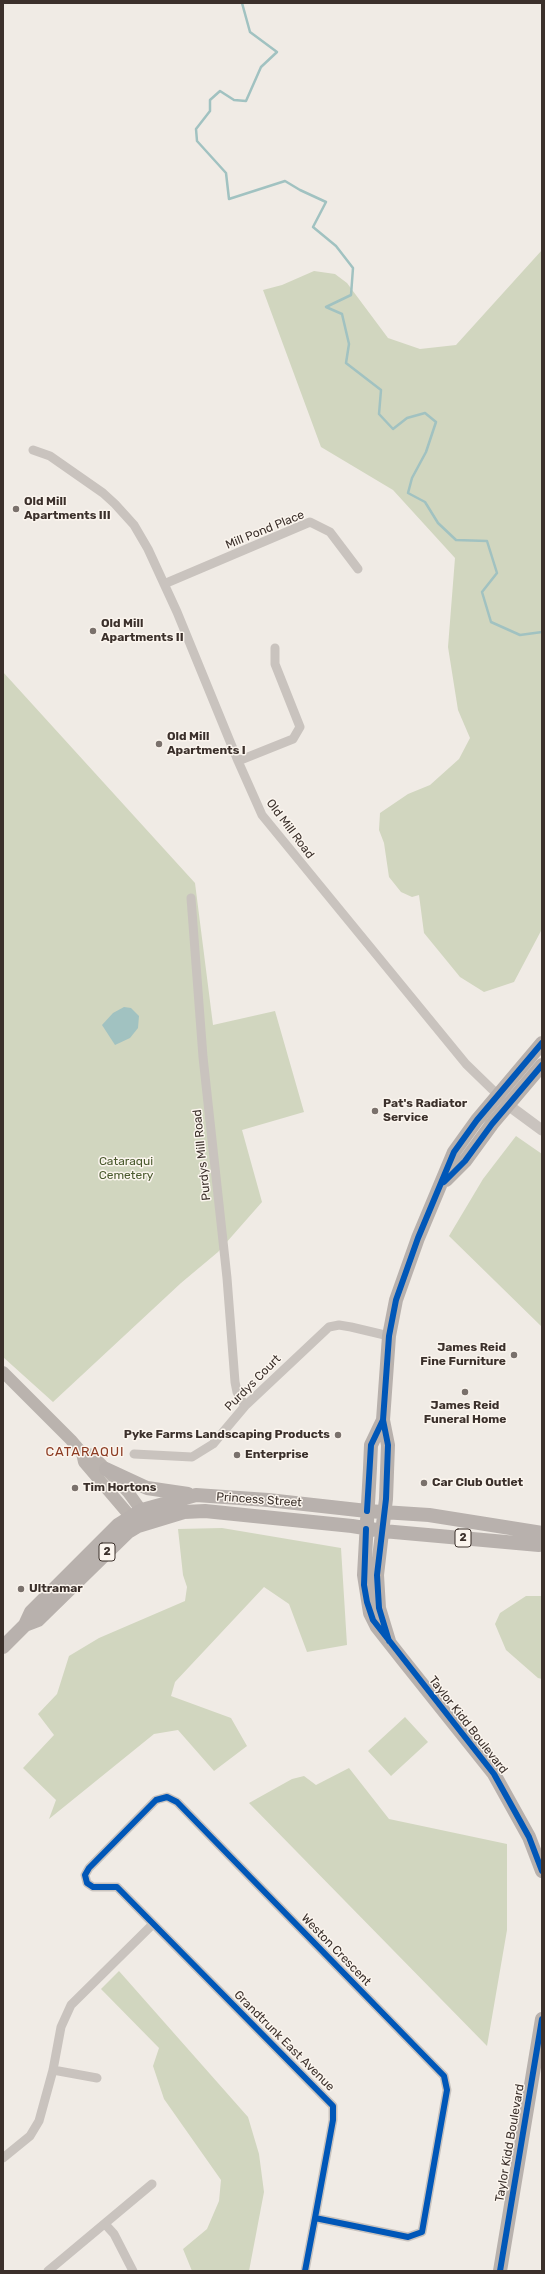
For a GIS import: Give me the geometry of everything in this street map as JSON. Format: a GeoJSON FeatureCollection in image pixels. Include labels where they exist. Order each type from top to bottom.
{"type":"FeatureCollection","features":[{"type":"Feature","properties":{"kind":"main road"},"geometry":{"type":"LineString","coordinates":[[383,1420],[389,1336],[396,1300],[404,1272],[454,1152],[498,1095],[542,1044]]}},
{"type":"Feature","properties":{"kind":"main road"},"geometry":{"type":"LineString","coordinates":[[441,1185],[465,1161],[508,1105],[542,1065]]}},
{"type":"Feature","properties":{"kind":"main road"},"geometry":{"type":"LineString","coordinates":[[3,1372],[82,1453],[84,1462],[140,1518]]}},
{"type":"Feature","properties":{"kind":"main road","name":"Taylor Kidd Boulevard"},"geometry":{"type":"LineString","coordinates":[[383,1420],[371,1445],[366,1529],[364,1575],[367,1602],[373,1620],[494,1774],[529,1837],[542,1871]]}},
{"type":"Feature","properties":{"kind":"main road","name":"Taylor Kidd Boulevard"},"geometry":{"type":"LineString","coordinates":[[383,1420],[388,1445],[385,1512],[379,1553],[377,1591],[378,1608],[389,1641]]}},
{"type":"Feature","properties":{"kind":"main road"},"geometry":{"type":"LineString","coordinates":[[82,1453],[92,1454],[106,1469],[140,1518]]}},
{"type":"Feature","properties":{"kind":"main road"},"geometry":{"type":"LineString","coordinates":[[106,1469],[147,1488],[196,1495]]}},
{"type":"Feature","properties":{"kind":"main road","name":"Princess Street"},"geometry":{"type":"LineString","coordinates":[[3,1647],[25,1625],[38,1620],[128,1532],[140,1518],[196,1495],[268,1500],[367,1511],[429,1515],[542,1533]]}},
{"type":"Feature","properties":{"kind":"main road","name":"Princess Street"},"geometry":{"type":"LineString","coordinates":[[140,1518],[184,1512],[205,1511],[383,1531],[539,1545],[542,1543]]}},
{"type":"Feature","properties":{"kind":"main road","name":"Taylor Kidd Boulevard"},"geometry":{"type":"LineString","coordinates":[[500,2271],[542,2019]]}},
{"type":"Feature","properties":{"kind":"street","name":"Old Mill Road"},"geometry":{"type":"LineString","coordinates":[[33,450],[55,460],[115,504],[140,534],[164,584],[257,806],[267,822],[466,1064],[508,1105]]}},
{"type":"Feature","properties":{"kind":"street","name":"Mill Pond Place"},"geometry":{"type":"LineString","coordinates":[[164,584],[310,522],[330,532],[358,569]]}},
{"type":"Feature","properties":{"kind":"street"},"geometry":{"type":"LineString","coordinates":[[238,761],[289,741],[298,733],[300,727],[299,721],[275,664],[274,648]]}},
{"type":"Feature","properties":{"kind":"street","name":"Purdys Mill Road"},"geometry":{"type":"LineString","coordinates":[[191,898],[203,1057],[226,1263],[235,1382],[237,1392],[244,1406]]}},
{"type":"Feature","properties":{"kind":"street"},"geometry":{"type":"LineString","coordinates":[[508,1105],[542,1130]]}},
{"type":"Feature","properties":{"kind":"street","name":"Purdys Court"},"geometry":{"type":"LineString","coordinates":[[134,1454],[192,1457],[213,1444],[244,1406],[329,1327],[339,1325],[389,1336]]}},
{"type":"Feature","properties":{"kind":"street","name":"Weston Crescent"},"geometry":{"type":"LineString","coordinates":[[153,1924],[117,1887],[93,1887],[87,1883],[86,1875],[89,1868],[156,1800],[167,1797],[177,1802],[444,2076],[448,2090],[422,2232],[408,2236],[315,2218]]}},
{"type":"Feature","properties":{"kind":"street"},"geometry":{"type":"LineString","coordinates":[[3,2158],[30,2136],[39,2121],[53,2070],[61,2026],[71,2005],[153,1924]]}},
{"type":"Feature","properties":{"kind":"street","name":"Grandtrunk East Avenue"},"geometry":{"type":"LineString","coordinates":[[153,1924],[333,2106],[333,2120],[305,2271]]}},
{"type":"Feature","properties":{"kind":"street"},"geometry":{"type":"LineString","coordinates":[[53,2070],[97,2078]]}},
{"type":"Feature","properties":{"kind":"street"},"geometry":{"type":"LineString","coordinates":[[48,2271],[152,2184]]}},
{"type":"Feature","properties":{"kind":"street"},"geometry":{"type":"LineString","coordinates":[[104,2224],[114,2234],[133,2271]]}},
{"type":"Feature","properties":{"kind":"green space"},"geometry":{"type":"Polygon","coordinates":[[[542,250],[542,929],[514,982],[484,992],[460,977],[424,933],[419,895],[412,897],[401,892],[389,877],[384,843],[379,830],[380,813],[408,794],[430,785],[459,759],[470,738],[458,710],[448,647],[455,558],[393,490],[321,447],[263,290],[282,285],[314,271],[335,274],[347,283],[388,338],[420,349],[456,345],[542,250]]]}},
{"type":"Feature","properties":{"kind":"green space","name":"Cataraqui Cemetery"},"geometry":{"type":"Polygon","coordinates":[[[3,672],[195,883],[213,1025],[275,1011],[304,1112],[242,1130],[262,1202],[218,1252],[181,1283],[53,1402],[3,1357],[3,672]]]}},
{"type":"Feature","properties":{"kind":"green space"},"geometry":{"type":"Polygon","coordinates":[[[516,1136],[542,1154],[542,1327],[449,1236],[483,1179],[516,1136]]]}},
{"type":"Feature","properties":{"kind":"green space"},"geometry":{"type":"Polygon","coordinates":[[[222,1528],[341,1548],[347,1645],[307,1652],[289,1604],[264,1587],[175,1682],[171,1696],[231,1718],[247,1746],[214,1771],[178,1730],[154,1734],[49,1819],[56,1800],[23,1768],[54,1735],[38,1714],[57,1694],[69,1656],[99,1638],[185,1601],[187,1587],[183,1575],[178,1529],[222,1528]]]}},
{"type":"Feature","properties":{"kind":"green space"},"geometry":{"type":"Polygon","coordinates":[[[526,1596],[542,1596],[542,1679],[538,1678],[506,1650],[495,1624],[500,1613],[526,1596]]]}},
{"type":"Feature","properties":{"kind":"green space"},"geometry":{"type":"Polygon","coordinates":[[[405,1717],[428,1742],[391,1776],[368,1751],[405,1717]]]}},
{"type":"Feature","properties":{"kind":"green space"},"geometry":{"type":"Polygon","coordinates":[[[349,1768],[389,1819],[507,1844],[507,1930],[487,2046],[249,1803],[292,1779],[304,1776],[316,1785],[349,1768]]]}},
{"type":"Feature","properties":{"kind":"green space"},"geometry":{"type":"Polygon","coordinates":[[[119,1971],[248,2117],[259,2154],[264,2192],[249,2271],[192,2271],[183,2249],[207,2229],[219,2201],[221,2180],[164,2099],[153,2066],[159,2048],[101,1989],[119,1971]]]}},
{"type":"Feature","properties":{"kind":"water"},"geometry":{"type":"Polygon","coordinates":[[[124,1007],[131,1008],[139,1016],[138,1028],[130,1038],[115,1045],[102,1025],[113,1013],[124,1007]]]}},
{"type":"Feature","properties":{"kind":"waterway"},"geometry":{"type":"LineString","coordinates":[[242,3],[250,32],[277,52],[261,67],[246,101],[234,100],[220,91],[210,100],[210,111],[196,129],[197,141],[226,173],[229,199],[285,181],[326,202],[313,227],[336,246],[353,268],[351,295],[326,307],[342,314],[349,344],[346,363],[381,390],[379,414],[393,429],[407,418],[425,413],[436,422],[426,452],[412,478],[408,493],[425,502],[438,523],[456,540],[487,541],[497,573],[482,592],[491,622],[520,635],[542,632]]}},
{"type":"Feature","properties":{"kind":"cycle path"},"geometry":{"type":"LineString","coordinates":[[389,1641],[379,1608],[377,1575],[386,1499],[388,1445],[383,1420],[389,1336],[396,1300],[418,1238],[454,1152],[477,1120],[542,1043]]}},
{"type":"Feature","properties":{"kind":"cycle path"},"geometry":{"type":"LineString","coordinates":[[444,1182],[465,1161],[492,1124],[542,1065]]}},
{"type":"Feature","properties":{"kind":"cycle path"},"geometry":{"type":"LineString","coordinates":[[367,1511],[371,1445],[383,1420]]}},
{"type":"Feature","properties":{"kind":"cycle path"},"geometry":{"type":"LineString","coordinates":[[366,1529],[364,1585],[367,1602],[373,1620],[494,1774],[529,1837],[542,1871]]}},
{"type":"Feature","properties":{"kind":"cycle path"},"geometry":{"type":"LineString","coordinates":[[305,2271],[333,2120],[333,2106],[117,1887],[93,1887],[87,1883],[85,1875],[89,1868],[156,1800],[167,1797],[177,1802],[444,2076],[447,2090],[422,2232],[408,2237],[315,2218]]}},
{"type":"Feature","properties":{"kind":"cycle path"},"geometry":{"type":"LineString","coordinates":[[500,2271],[542,2019]]}},
{"type":"Feature","properties":{"kind":"place","name":"Old Mill Apartments III"},"geometry":{"type":"Point","coordinates":[16,509]}},
{"type":"Feature","properties":{"kind":"place","name":"Old Mill Apartments II"},"geometry":{"type":"Point","coordinates":[93,631]}},
{"type":"Feature","properties":{"kind":"place","name":"Old Mill Apartments I"},"geometry":{"type":"Point","coordinates":[159,744]}},
{"type":"Feature","properties":{"kind":"place","name":"Pat's Radiator Service"},"geometry":{"type":"Point","coordinates":[375,1111]}},
{"type":"Feature","properties":{"kind":"place","name":"James Reid Fine Furniture"},"geometry":{"type":"Point","coordinates":[514,1355]}},
{"type":"Feature","properties":{"kind":"place","name":"James Reid Funeral Home"},"geometry":{"type":"Point","coordinates":[465,1392]}},
{"type":"Feature","properties":{"kind":"place","name":"Pyke Farms Landscaping Products"},"geometry":{"type":"Point","coordinates":[338,1435]}},
{"type":"Feature","properties":{"kind":"place","name":"Enterprise"},"geometry":{"type":"Point","coordinates":[237,1455]}},
{"type":"Feature","properties":{"kind":"place","name":"Car Club Outlet"},"geometry":{"type":"Point","coordinates":[424,1483]}},
{"type":"Feature","properties":{"kind":"place","name":"Tim Hortons"},"geometry":{"type":"Point","coordinates":[75,1488]}},
{"type":"Feature","properties":{"kind":"place","name":"Ultramar"},"geometry":{"type":"Point","coordinates":[21,1589]}},
{"type":"Feature","properties":{"kind":"district","name":"CATARAQUI"},"geometry":{"type":"Point","coordinates":[85,1452]}}]}
